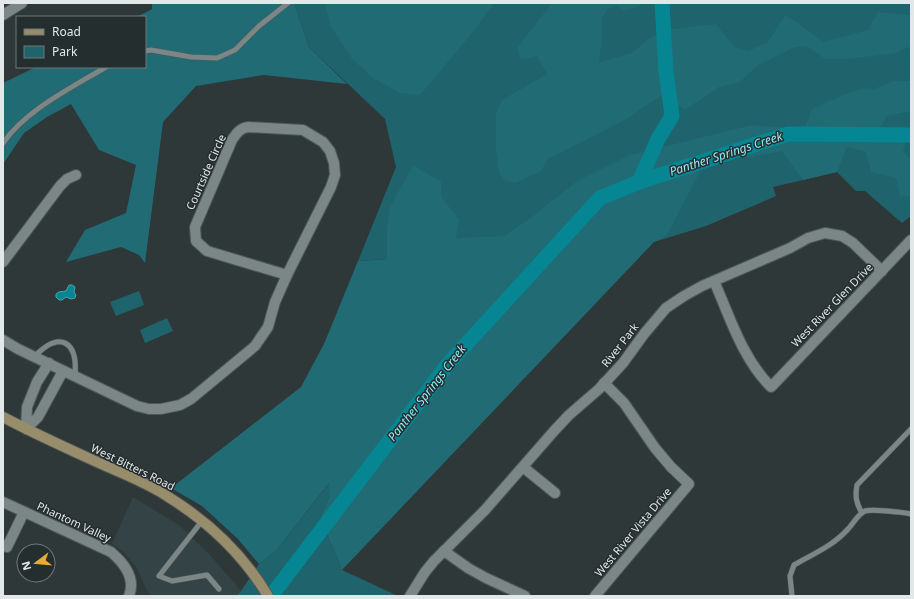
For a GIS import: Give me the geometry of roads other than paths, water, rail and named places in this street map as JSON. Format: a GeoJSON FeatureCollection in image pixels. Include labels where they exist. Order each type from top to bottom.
{"type":"FeatureCollection","features":[{"type":"Feature","properties":{"kind":"main road","name":"West Bitters Road"},"geometry":{"type":"LineString","coordinates":[[3,418],[138,480],[171,498],[220,536],[249,569],[268,596]]}},
{"type":"Feature","properties":{"kind":"street"},"geometry":{"type":"LineString","coordinates":[[3,15],[19,4]]}},
{"type":"Feature","properties":{"kind":"street","name":"Courtside Circle"},"geometry":{"type":"LineString","coordinates":[[3,340],[34,357],[137,406],[149,409],[162,409],[180,405],[191,399],[259,342],[268,327],[275,302],[287,275],[331,187],[335,175],[334,163],[330,152],[323,142],[303,130],[244,128],[237,133],[232,140],[194,227],[196,241],[208,251],[287,275]]}},
{"type":"Feature","properties":{"kind":"street"},"geometry":{"type":"LineString","coordinates":[[3,262],[60,186],[67,179],[76,176]]}},
{"type":"Feature","properties":{"kind":"street","name":"River Park"},"geometry":{"type":"LineString","coordinates":[[410,596],[425,572],[485,510],[554,431],[623,363],[644,334],[666,308],[684,296],[714,281],[808,238],[824,233],[842,236],[853,243],[882,271]]}},
{"type":"Feature","properties":{"kind":"street","name":"West River Glen Drive"},"geometry":{"type":"LineString","coordinates":[[714,281],[748,358],[760,377],[770,387],[911,240]]}},
{"type":"Feature","properties":{"kind":"street"},"geometry":{"type":"LineString","coordinates":[[26,429],[27,407],[37,382],[48,363]]}},
{"type":"Feature","properties":{"kind":"street"},"geometry":{"type":"LineString","coordinates":[[26,429],[38,417],[64,371]]}},
{"type":"Feature","properties":{"kind":"street","name":"West River Vista Drive"},"geometry":{"type":"LineString","coordinates":[[595,596],[689,484],[671,467],[655,448],[624,403],[604,383]]}},
{"type":"Feature","properties":{"kind":"street"},"geometry":{"type":"LineString","coordinates":[[523,467],[555,493]]}},
{"type":"Feature","properties":{"kind":"street","name":"Phantom Valley"},"geometry":{"type":"LineString","coordinates":[[3,502],[111,552],[127,569],[131,579],[129,596]]}},
{"type":"Feature","properties":{"kind":"street"},"geometry":{"type":"LineString","coordinates":[[7,547],[24,512]]}},
{"type":"Feature","properties":{"kind":"street"},"geometry":{"type":"LineString","coordinates":[[444,551],[474,571],[525,596]]}},
{"type":"Feature","properties":{"kind":"lane"},"geometry":{"type":"LineString","coordinates":[[146,51],[151,50],[191,57],[217,58],[235,50],[259,26],[288,3]]}},
{"type":"Feature","properties":{"kind":"lane"},"geometry":{"type":"LineString","coordinates":[[3,143],[10,133],[22,121],[39,108],[104,68]]}},
{"type":"Feature","properties":{"kind":"lane"},"geometry":{"type":"LineString","coordinates":[[34,357],[43,347],[52,343],[61,342],[67,344],[73,353],[76,362],[75,376]]}},
{"type":"Feature","properties":{"kind":"lane"},"geometry":{"type":"LineString","coordinates":[[862,513],[857,506],[855,496],[857,485],[911,429]]}},
{"type":"Feature","properties":{"kind":"lane"},"geometry":{"type":"LineString","coordinates":[[792,596],[790,576],[794,565],[832,545],[862,513],[865,511],[911,514]]}},
{"type":"Feature","properties":{"kind":"lane"},"geometry":{"type":"LineString","coordinates":[[202,521],[159,576],[172,581],[207,575],[219,589]]}},
{"type":"Feature","properties":{"kind":"waterway","name":"Panther Springs Creek"},"geometry":{"type":"LineString","coordinates":[[639,182],[658,139],[672,116],[666,72],[662,3]]}},
{"type":"Feature","properties":{"kind":"waterway","name":"Panther Springs Creek"},"geometry":{"type":"LineString","coordinates":[[271,596],[448,364],[600,198],[639,182],[788,134],[911,135]]}}]}
